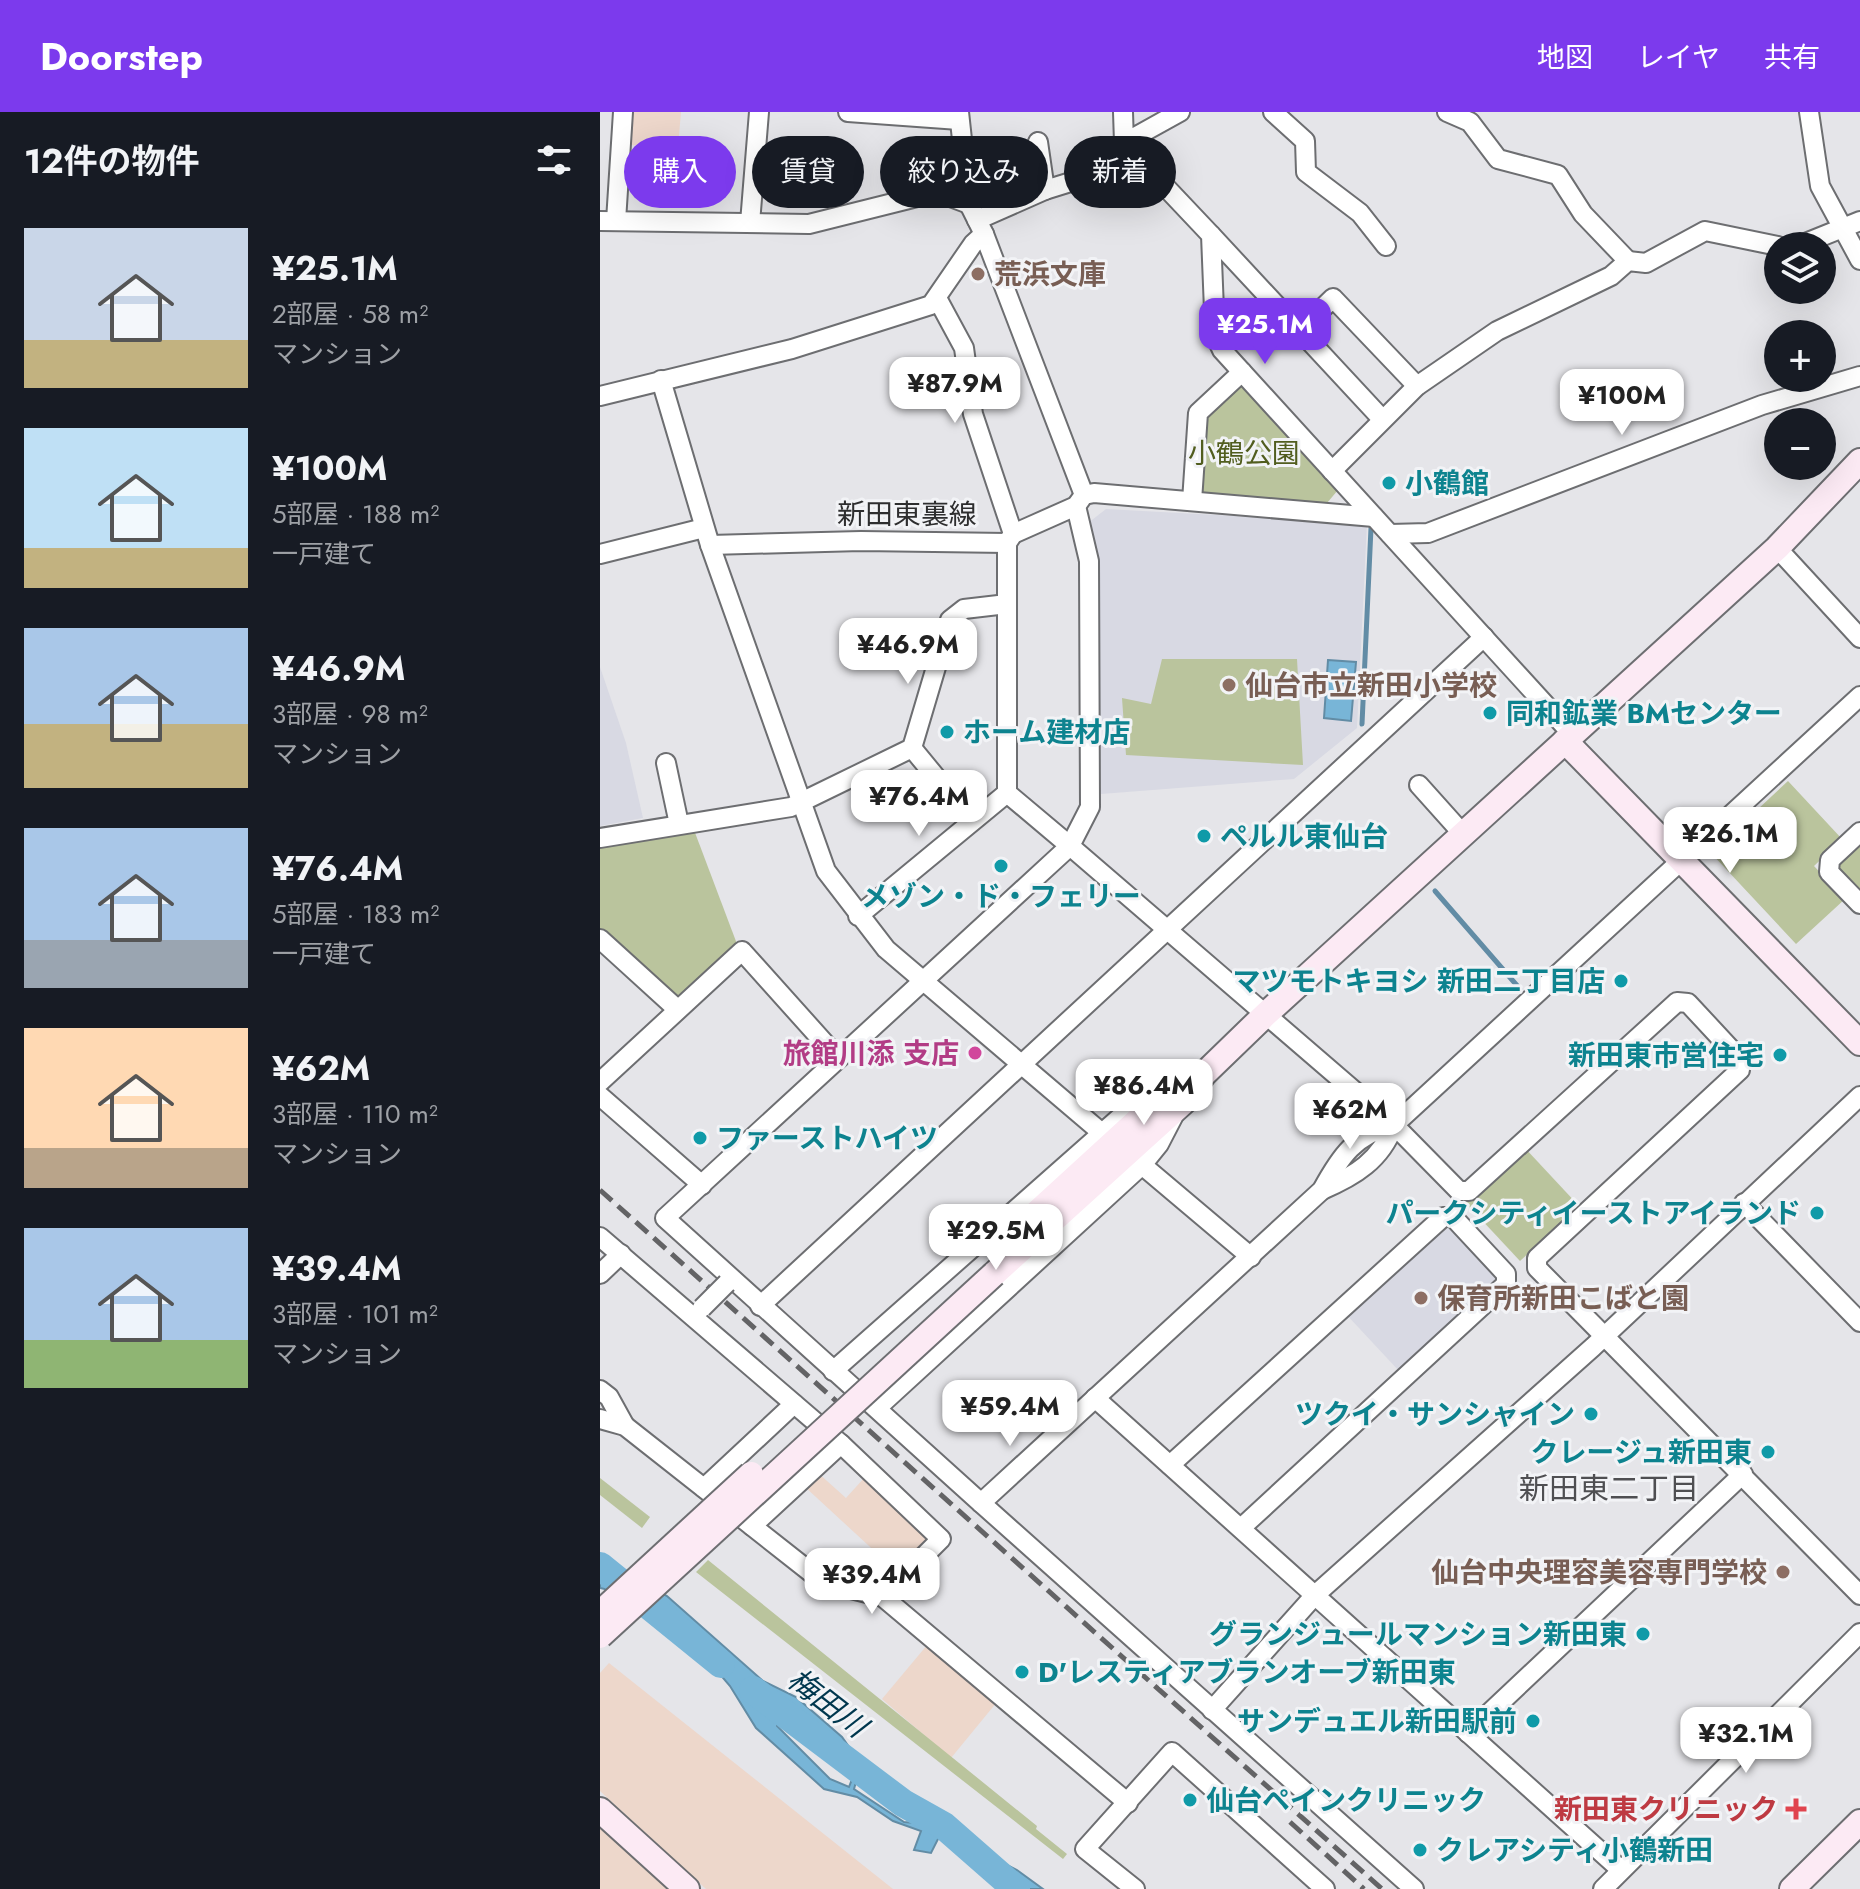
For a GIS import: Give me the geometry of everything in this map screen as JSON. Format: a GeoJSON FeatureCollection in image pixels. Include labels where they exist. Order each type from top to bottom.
{"type":"FeatureCollection","features":[{"type":"Feature","properties":{"kind":"street"},"geometry":{"type":"LineString","coordinates":[[623,112],[608,221],[809,224],[937,192],[977,220]]}},
{"type":"Feature","properties":{"kind":"street"},"geometry":{"type":"LineString","coordinates":[[750,223],[759,112]]}},
{"type":"Feature","properties":{"kind":"street"},"geometry":{"type":"LineString","coordinates":[[848,112],[959,116],[977,220],[1080,500],[1089,561],[1090,807],[1070,846],[665,1218],[1414,1889]]}},
{"type":"Feature","properties":{"kind":"street"},"geometry":{"type":"LineString","coordinates":[[1123,112],[1124,136]]}},
{"type":"Feature","properties":{"kind":"street"},"geometry":{"type":"LineString","coordinates":[[1137,136],[1180,112]]}},
{"type":"Feature","properties":{"kind":"street"},"geometry":{"type":"LineString","coordinates":[[1273,112],[1305,141],[1306,172],[1360,213],[1386,246]]}},
{"type":"Feature","properties":{"kind":"street"},"geometry":{"type":"LineString","coordinates":[[1447,112],[1470,122],[1498,159],[1558,175],[1583,214],[1628,261],[1646,263],[1705,231],[1764,243]]}},
{"type":"Feature","properties":{"kind":"street"},"geometry":{"type":"LineString","coordinates":[[1809,112],[1820,186],[1852,225],[1860,260]]}},
{"type":"Feature","properties":{"kind":"street"},"geometry":{"type":"LineString","coordinates":[[1176,198],[1382,419]]}},
{"type":"Feature","properties":{"kind":"street"},"geometry":{"type":"LineString","coordinates":[[977,220],[1004,208]]}},
{"type":"Feature","properties":{"kind":"street"},"geometry":{"type":"LineString","coordinates":[[600,396],[792,349],[931,305],[973,244],[977,220]]}},
{"type":"Feature","properties":{"kind":"street"},"geometry":{"type":"LineString","coordinates":[[1211,235],[1215,335],[1222,350],[1683,861],[1860,1043]]}},
{"type":"Feature","properties":{"kind":"street"},"geometry":{"type":"LineString","coordinates":[[1332,471],[1417,386],[1497,331],[1611,276],[1628,261]]}},
{"type":"Feature","properties":{"kind":"street"},"geometry":{"type":"LineString","coordinates":[[937,298],[964,348],[973,414],[1010,538],[1007,793],[1394,1125],[1459,1191],[1469,1191],[1677,1002],[1688,1003],[1740,1059],[1740,1070],[1537,1258],[1537,1268],[1860,1595]]}},
{"type":"Feature","properties":{"kind":"street"},"geometry":{"type":"LineString","coordinates":[[1300,330],[1333,298],[1417,386]]}},
{"type":"Feature","properties":{"kind":"street"},"geometry":{"type":"LineString","coordinates":[[1192,501],[1198,413],[1242,372]]}},
{"type":"Feature","properties":{"kind":"street"},"geometry":{"type":"LineString","coordinates":[[1390,534],[1428,533],[1762,405],[1860,376]]}},
{"type":"Feature","properties":{"kind":"street"},"geometry":{"type":"LineString","coordinates":[[661,380],[707,536],[826,871],[858,916],[922,981],[1102,1133]]}},
{"type":"Feature","properties":{"kind":"street"},"geometry":{"type":"LineString","coordinates":[[877,1408],[1142,1165],[1159,1144],[1176,1085],[1203,1075],[1462,833],[1777,548],[1860,461]]}},
{"type":"Feature","properties":{"kind":"street","name":"新田東裏線"},"geometry":{"type":"LineString","coordinates":[[600,554],[707,536],[1010,538],[1080,500],[1192,501],[1374,517]]}},
{"type":"Feature","properties":{"kind":"street"},"geometry":{"type":"LineString","coordinates":[[1777,548],[1860,638]]}},
{"type":"Feature","properties":{"kind":"street"},"geometry":{"type":"LineString","coordinates":[[600,838],[791,807],[912,748],[950,620],[964,609],[1007,604]]}},
{"type":"Feature","properties":{"kind":"street"},"geometry":{"type":"LineString","coordinates":[[760,1306],[1019,1063],[1484,637]]}},
{"type":"Feature","properties":{"kind":"street"},"geometry":{"type":"LineString","coordinates":[[981,1503],[1322,1190],[1338,1161],[1370,1130],[1394,1125],[1860,696]]}},
{"type":"Feature","properties":{"kind":"street"},"geometry":{"type":"LineString","coordinates":[[912,748],[972,821]]}},
{"type":"Feature","properties":{"kind":"street"},"geometry":{"type":"LineString","coordinates":[[666,763],[679,824]]}},
{"type":"Feature","properties":{"kind":"street"},"geometry":{"type":"LineString","coordinates":[[1419,785],[1462,833]]}},
{"type":"Feature","properties":{"kind":"street"},"geometry":{"type":"LineString","coordinates":[[858,916],[1007,793]]}},
{"type":"Feature","properties":{"kind":"street"},"geometry":{"type":"LineString","coordinates":[[1860,832],[1830,860],[1829,872],[1860,904]]}},
{"type":"Feature","properties":{"kind":"street"},"geometry":{"type":"LineString","coordinates":[[600,939],[677,1009]]}},
{"type":"Feature","properties":{"kind":"street"},"geometry":{"type":"LineString","coordinates":[[600,1082],[742,951],[838,1058]]}},
{"type":"Feature","properties":{"kind":"street"},"geometry":{"type":"LineString","coordinates":[[600,1096],[702,1185]]}},
{"type":"Feature","properties":{"kind":"street"},"geometry":{"type":"LineString","coordinates":[[1212,1710],[1315,1595],[1593,1347],[1602,1334],[1860,1096]]}},
{"type":"Feature","properties":{"kind":"street"},"geometry":{"type":"LineString","coordinates":[[833,1371],[1126,1112],[1171,1102]]}},
{"type":"Feature","properties":{"kind":"street"},"geometry":{"type":"LineString","coordinates":[[600,1613],[1171,1102]]}},
{"type":"Feature","properties":{"kind":"street"},"geometry":{"type":"LineString","coordinates":[[1142,1165],[1251,1257]]}},
{"type":"Feature","properties":{"kind":"street"},"geometry":{"type":"LineString","coordinates":[[1744,1203],[1860,1322]]}},
{"type":"Feature","properties":{"kind":"street"},"geometry":{"type":"LineString","coordinates":[[1170,1465],[1443,1217],[1453,1217],[1506,1274],[1506,1284],[1241,1528]]}},
{"type":"Feature","properties":{"kind":"street"},"geometry":{"type":"LineString","coordinates":[[600,1237],[841,1444],[941,1539],[883,1597]]}},
{"type":"Feature","properties":{"kind":"street"},"geometry":{"type":"LineString","coordinates":[[600,1274],[621,1254]]}},
{"type":"Feature","properties":{"kind":"street"},"geometry":{"type":"LineString","coordinates":[[600,1636],[988,1268]]}},
{"type":"Feature","properties":{"kind":"street"},"geometry":{"type":"LineString","coordinates":[[702,1308],[727,1283]]}},
{"type":"Feature","properties":{"kind":"street"},"geometry":{"type":"LineString","coordinates":[[600,1390],[609,1397],[625,1426]]}},
{"type":"Feature","properties":{"kind":"street"},"geometry":{"type":"LineString","coordinates":[[1095,1398],[1621,1870]]}},
{"type":"Feature","properties":{"kind":"street"},"geometry":{"type":"LineString","coordinates":[[704,1488],[794,1404]]}},
{"type":"Feature","properties":{"kind":"street"},"geometry":{"type":"LineString","coordinates":[[600,1419],[625,1426],[823,1582],[883,1597],[1128,1803]]}},
{"type":"Feature","properties":{"kind":"street"},"geometry":{"type":"LineString","coordinates":[[752,1526],[841,1444]]}},
{"type":"Feature","properties":{"kind":"street"},"geometry":{"type":"LineString","coordinates":[[1468,1733],[1743,1474]]}},
{"type":"Feature","properties":{"kind":"street"},"geometry":{"type":"LineString","coordinates":[[1603,1889],[1860,1633]]}},
{"type":"Feature","properties":{"kind":"street"},"geometry":{"type":"LineString","coordinates":[[1135,1889],[1085,1849],[1172,1752],[1325,1889]]}},
{"type":"Feature","properties":{"kind":"street"},"geometry":{"type":"LineString","coordinates":[[600,1810],[687,1889]]}},
{"type":"Feature","properties":{"kind":"street"},"geometry":{"type":"LineString","coordinates":[[1792,1889],[1860,1822]]}},
{"type":"Feature","properties":{"kind":"shaded area"},"geometry":{"type":"Polygon","coordinates":[[[630,112],[681,112],[679,136],[629,136],[630,112]]]}},
{"type":"Feature","properties":{"kind":"shaded area","name":"仙台市立新田小学校"},"geometry":{"type":"Polygon","coordinates":[[[1106,509],[1367,523],[1357,728],[1294,779],[1101,794],[1098,553],[1088,523],[1106,509]]]}},
{"type":"Feature","properties":{"kind":"shaded area"},"geometry":{"type":"Polygon","coordinates":[[[600,667],[626,743],[643,818],[600,826],[600,667]]]}},
{"type":"Feature","properties":{"kind":"shaded area","name":"保育所新田こばと園"},"geometry":{"type":"Polygon","coordinates":[[[1440,1226],[1453,1226],[1496,1272],[1496,1284],[1400,1372],[1345,1313],[1440,1226]]]}},
{"type":"Feature","properties":{"kind":"shaded area"},"geometry":{"type":"Polygon","coordinates":[[[817,1472],[846,1498],[865,1477],[921,1528],[926,1540],[894,1569],[804,1486],[817,1472]]]}},
{"type":"Feature","properties":{"kind":"shaded area"},"geometry":{"type":"Polygon","coordinates":[[[928,1644],[997,1702],[951,1758],[882,1699],[928,1644]]]}},
{"type":"Feature","properties":{"kind":"shaded area"},"geometry":{"type":"Polygon","coordinates":[[[609,1663],[893,1889],[706,1889],[600,1791],[600,1673],[609,1663]]]}},
{"type":"Feature","properties":{"kind":"shaded area"},"geometry":{"type":"Polygon","coordinates":[[[600,1825],[671,1889],[600,1889],[600,1825]]]}},
{"type":"Feature","properties":{"kind":"green space","name":"小鶴公園"},"geometry":{"type":"Polygon","coordinates":[[[1238,381],[1338,490],[1327,503],[1199,495],[1201,414],[1238,381]]]}},
{"type":"Feature","properties":{"kind":"green space"},"geometry":{"type":"Polygon","coordinates":[[[1162,659],[1297,659],[1303,765],[1126,755],[1122,698],[1151,704],[1162,659]]]}},
{"type":"Feature","properties":{"kind":"green space"},"geometry":{"type":"Polygon","coordinates":[[[1788,781],[1842,839],[1814,866],[1845,899],[1796,944],[1711,853],[1788,781]]]}},
{"type":"Feature","properties":{"kind":"green space"},"geometry":{"type":"Polygon","coordinates":[[[694,830],[737,944],[677,999],[600,929],[600,845],[694,830]]]}},
{"type":"Feature","properties":{"kind":"green space"},"geometry":{"type":"Polygon","coordinates":[[[1860,838],[1860,894],[1839,873],[1837,860],[1860,838]]]}},
{"type":"Feature","properties":{"kind":"green space"},"geometry":{"type":"Polygon","coordinates":[[[1523,1146],[1579,1206],[1520,1261],[1464,1201],[1523,1146]]]}},
{"type":"Feature","properties":{"kind":"green space"},"geometry":{"type":"Polygon","coordinates":[[[600,1478],[650,1517],[642,1528],[600,1495],[600,1478]]]}},
{"type":"Feature","properties":{"kind":"green space"},"geometry":{"type":"Polygon","coordinates":[[[708,1560],[1037,1826],[1036,1829],[1067,1854],[1063,1859],[696,1572],[708,1560]]]}},
{"type":"Feature","properties":{"kind":"water"},"geometry":{"type":"Polygon","coordinates":[[[1328,660],[1356,662],[1351,721],[1324,718],[1328,660]]]}},
{"type":"Feature","properties":{"kind":"water"},"geometry":{"type":"Polygon","coordinates":[[[600,1559],[667,1596],[763,1681],[796,1697],[842,1737],[861,1764],[854,1789],[904,1822],[928,1824],[1017,1870],[1043,1889],[1023,1889],[992,1868],[970,1863],[939,1837],[931,1853],[914,1850],[921,1831],[893,1821],[857,1797],[824,1789],[756,1728],[730,1686],[658,1601],[600,1588],[600,1559]],[[779,1712],[777,1726],[830,1779],[849,1787],[857,1766],[824,1730],[779,1712]]]}},
{"type":"Feature","properties":{"kind":"waterway"},"geometry":{"type":"LineString","coordinates":[[1362,724],[1371,528]]}},
{"type":"Feature","properties":{"kind":"waterway"},"geometry":{"type":"LineString","coordinates":[[1435,891],[1520,989]]}},
{"type":"Feature","properties":{"kind":"waterway","name":"梅田川"},"geometry":{"type":"LineString","coordinates":[[600,1566],[721,1664]]}},
{"type":"Feature","properties":{"kind":"waterway","name":"梅田川"},"geometry":{"type":"LineString","coordinates":[[753,1690],[903,1803],[944,1826],[1016,1889]]}},
{"type":"Feature","properties":{"kind":"railway"},"geometry":{"type":"LineString","coordinates":[[600,1190],[1382,1889]]}},
{"type":"Feature","properties":{"kind":"railway"},"geometry":{"type":"LineString","coordinates":[[1290,1822],[1364,1889]]}},
{"type":"Feature","properties":{"kind":"place","name":"荒浜文庫"},"geometry":{"type":"Point","coordinates":[978,274]}},
{"type":"Feature","properties":{"kind":"place","name":"小鶴館"},"geometry":{"type":"Point","coordinates":[1389,483]}},
{"type":"Feature","properties":{"kind":"place","name":"仙台市立新田小学校"},"geometry":{"type":"Point","coordinates":[1229,685]}},
{"type":"Feature","properties":{"kind":"place","name":"同和鉱業 BMセンター"},"geometry":{"type":"Point","coordinates":[1490,713]}},
{"type":"Feature","properties":{"kind":"place","name":"ホーム建材店"},"geometry":{"type":"Point","coordinates":[947,732]}},
{"type":"Feature","properties":{"kind":"place","name":"ペルル東仙台"},"geometry":{"type":"Point","coordinates":[1204,836]}},
{"type":"Feature","properties":{"kind":"place","name":"メゾン・ド・フェリー"},"geometry":{"type":"Point","coordinates":[1001,866]}},
{"type":"Feature","properties":{"kind":"place","name":"マツモトキヨシ 新田二丁目店"},"geometry":{"type":"Point","coordinates":[1621,981]}},
{"type":"Feature","properties":{"kind":"place","name":"旅館川添 支店"},"geometry":{"type":"Point","coordinates":[975,1053]}},
{"type":"Feature","properties":{"kind":"place","name":"新田東市営住宅"},"geometry":{"type":"Point","coordinates":[1780,1055]}},
{"type":"Feature","properties":{"kind":"place","name":"ファーストハイツ"},"geometry":{"type":"Point","coordinates":[700,1138]}},
{"type":"Feature","properties":{"kind":"place","name":"パークシティイーストアイランド"},"geometry":{"type":"Point","coordinates":[1817,1213]}},
{"type":"Feature","properties":{"kind":"place","name":"保育所新田こばと園"},"geometry":{"type":"Point","coordinates":[1421,1298]}},
{"type":"Feature","properties":{"kind":"place","name":"ツクイ・サンシャイン"},"geometry":{"type":"Point","coordinates":[1591,1414]}},
{"type":"Feature","properties":{"kind":"place","name":"クレージュ新田東"},"geometry":{"type":"Point","coordinates":[1768,1452]}},
{"type":"Feature","properties":{"kind":"place","name":"仙台中央理容美容専門学校"},"geometry":{"type":"Point","coordinates":[1783,1572]}},
{"type":"Feature","properties":{"kind":"place","name":"グランジュールマンション新田東"},"geometry":{"type":"Point","coordinates":[1643,1634]}},
{"type":"Feature","properties":{"kind":"place","name":"D'レスティアブランオーブ新田東"},"geometry":{"type":"Point","coordinates":[1022,1672]}},
{"type":"Feature","properties":{"kind":"place","name":"サンデュエル新田駅前"},"geometry":{"type":"Point","coordinates":[1533,1721]}},
{"type":"Feature","properties":{"kind":"place","name":"仙台ペインクリニック"},"geometry":{"type":"Point","coordinates":[1190,1800]}},
{"type":"Feature","properties":{"kind":"place","name":"新田東クリニック"},"geometry":{"type":"Point","coordinates":[1796,1809]}},
{"type":"Feature","properties":{"kind":"place","name":"クレアシティ小鶴新田"},"geometry":{"type":"Point","coordinates":[1420,1850]}},
{"type":"Feature","properties":{"kind":"district","name":"新田東二丁目"},"geometry":{"type":"Point","coordinates":[1609,1489]}}]}
